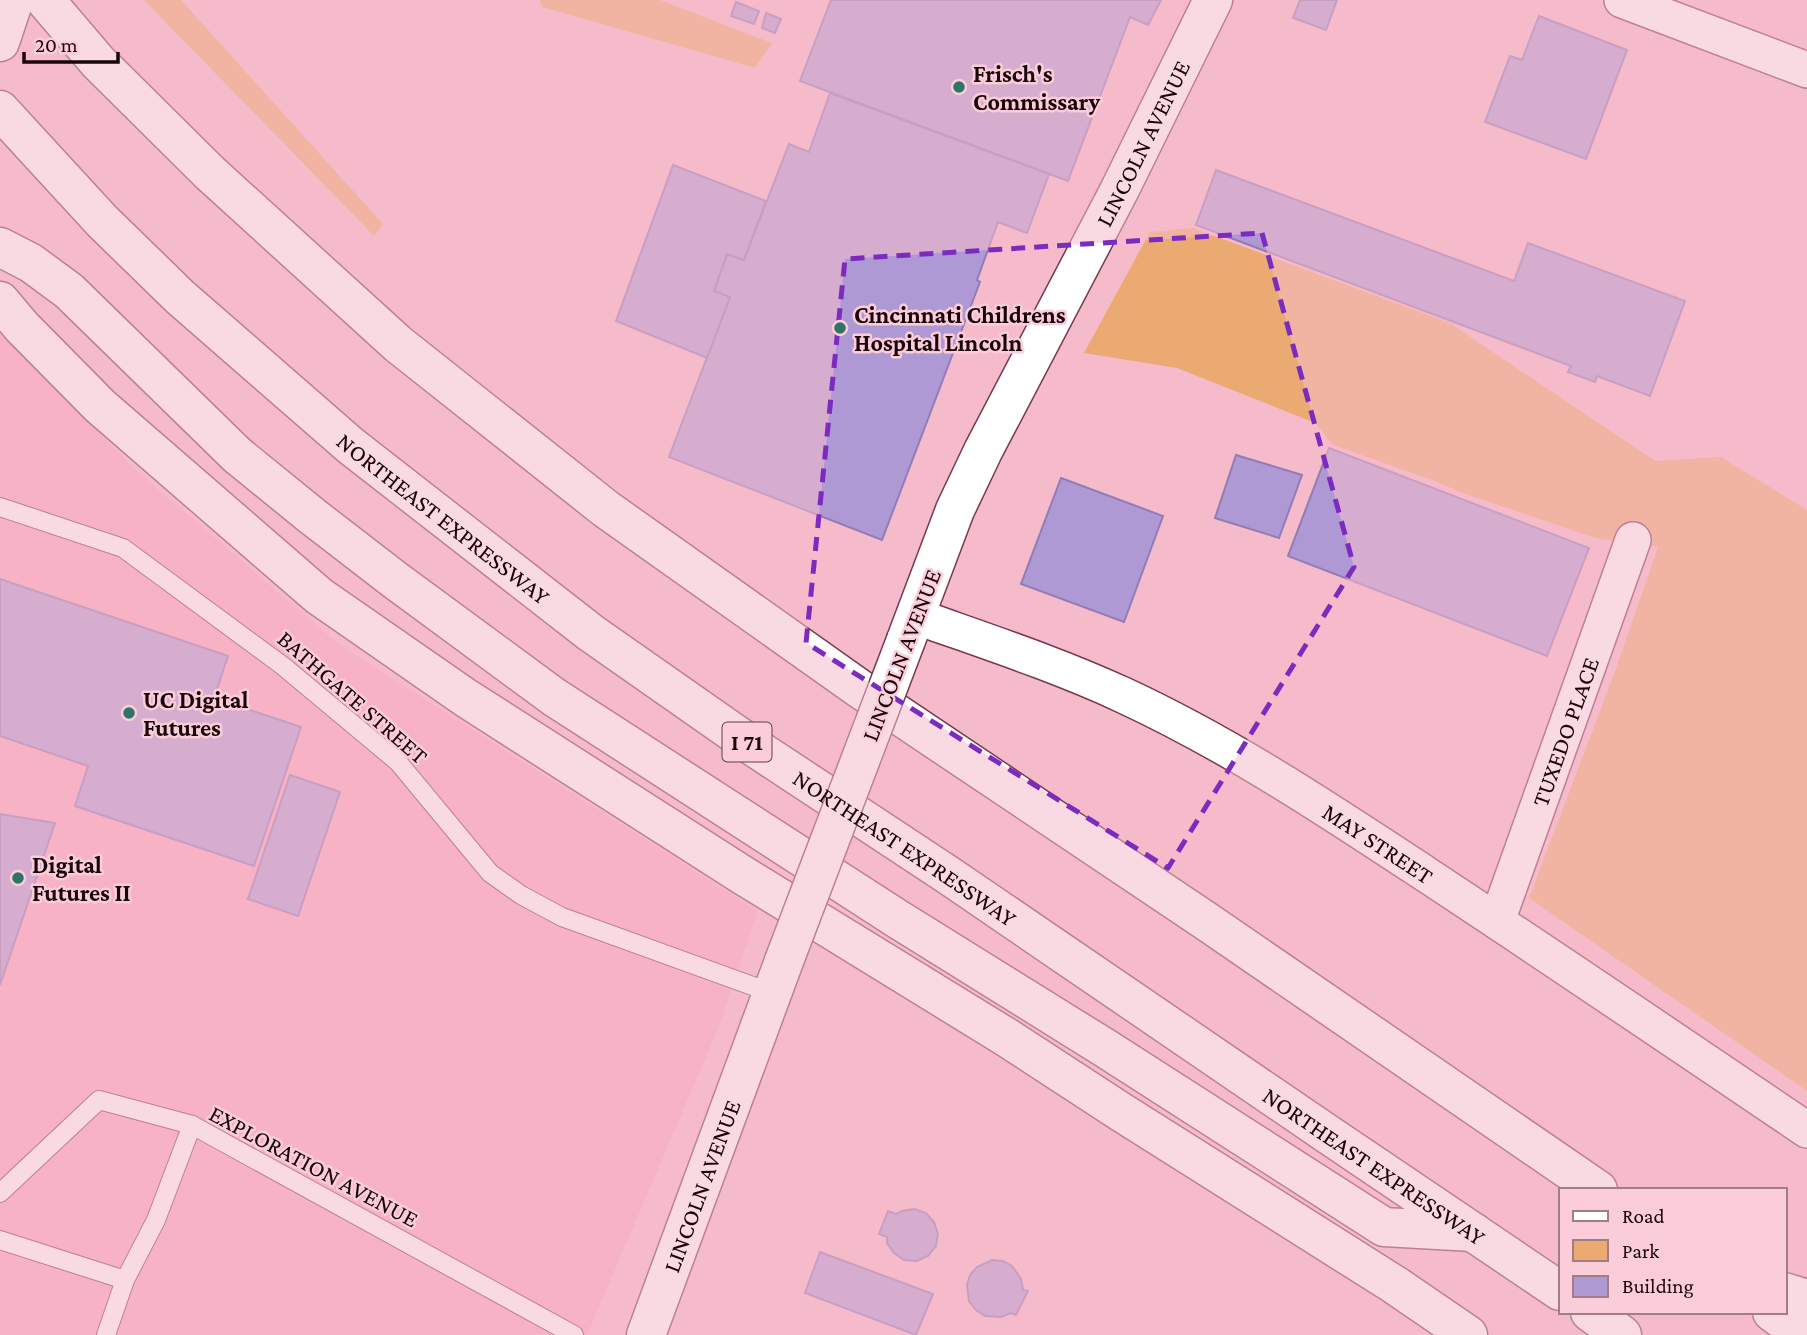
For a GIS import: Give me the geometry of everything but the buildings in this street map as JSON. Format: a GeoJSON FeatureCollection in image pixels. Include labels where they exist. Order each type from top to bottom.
{"type":"FeatureCollection","features":[{"type":"Feature","properties":{"kind":"main road"},"geometry":{"type":"LineString","coordinates":[[0,42],[14,0]]}},
{"type":"Feature","properties":{"kind":"main road"},"geometry":{"type":"LineString","coordinates":[[45,0],[98,62],[210,173],[398,344],[606,509],[860,688],[1595,1188]]}},
{"type":"Feature","properties":{"kind":"main road","name":"LINCOLN AVENUE"},"geometry":{"type":"LineString","coordinates":[[646,1335],[955,510],[1014,390],[1119,191],[1213,0]]}},
{"type":"Feature","properties":{"kind":"main road","name":"NORTHEAST EXPRESSWAY"},"geometry":{"type":"LineString","coordinates":[[0,110],[102,221],[180,297],[351,446],[591,633],[751,745],[1559,1290]]}},
{"type":"Feature","properties":{"kind":"main road"},"geometry":{"type":"LineString","coordinates":[[0,247],[31,263],[69,291],[237,455],[312,516],[554,697],[896,918],[1384,1227],[1475,1233]]}},
{"type":"Feature","properties":{"kind":"main road"},"geometry":{"type":"LineString","coordinates":[[0,301],[22,327],[100,405],[319,596],[370,632],[466,698],[744,876],[1006,1037],[1468,1335]]}},
{"type":"Feature","properties":{"kind":"main road"},"geometry":{"type":"LineString","coordinates":[[1786,1293],[1807,1299]]}},
{"type":"Feature","properties":{"kind":"main road"},"geometry":{"type":"LineString","coordinates":[[1593,1314],[1622,1335]]}},
{"type":"Feature","properties":{"kind":"main road"},"geometry":{"type":"LineString","coordinates":[[1775,1314],[1803,1335]]}},
{"type":"Feature","properties":{"kind":"street"},"geometry":{"type":"LineString","coordinates":[[1622,0],[1807,70]]}},
{"type":"Feature","properties":{"kind":"street","name":"TUXEDO PLACE"},"geometry":{"type":"LineString","coordinates":[[1497,921],[1633,540]]}},
{"type":"Feature","properties":{"kind":"street","name":"MAY STREET"},"geometry":{"type":"LineString","coordinates":[[911,628],[1029,656],[1123,695],[1213,741],[1301,793],[1497,921],[1807,1130]]}},
{"type":"Feature","properties":{"kind":"lane","name":"BATHGATE STREET"},"geometry":{"type":"LineString","coordinates":[[0,507],[123,548],[283,666],[398,762],[490,873],[521,895],[562,917],[778,977]]}},
{"type":"Feature","properties":{"kind":"lane"},"geometry":{"type":"LineString","coordinates":[[0,1193],[99,1100],[192,1125]]}},
{"type":"Feature","properties":{"kind":"lane","name":"EXPLORATION AVENUE"},"geometry":{"type":"LineString","coordinates":[[106,1335],[125,1280],[156,1220],[192,1125],[574,1335]]}},
{"type":"Feature","properties":{"kind":"lane"},"geometry":{"type":"LineString","coordinates":[[0,1240],[125,1280]]}},
{"type":"Feature","properties":{"kind":"highlighted area"},"geometry":{"type":"Polygon","coordinates":[[[1262,233],[1354,567],[1168,868],[806,643],[845,259],[1262,233]]]}},
{"type":"Feature","properties":{"kind":"shaded area"},"geometry":{"type":"Polygon","coordinates":[[[0,327],[132,467],[340,645],[758,911],[718,1029],[587,1335],[0,1335],[0,327]]]}},
{"type":"Feature","properties":{"kind":"green space"},"geometry":{"type":"Polygon","coordinates":[[[144,0],[181,0],[383,224],[374,236],[144,0]]]}},
{"type":"Feature","properties":{"kind":"green space"},"geometry":{"type":"Polygon","coordinates":[[[540,0],[660,0],[772,43],[755,68],[542,7],[540,0]]]}},
{"type":"Feature","properties":{"kind":"green space"},"geometry":{"type":"Polygon","coordinates":[[[1193,228],[1450,323],[1655,461],[1721,457],[1807,510],[1807,1091],[1529,898],[1614,674],[1658,547],[1595,538],[1333,445],[1315,423],[1177,368],[1084,353],[1150,232],[1193,228]]]}},
{"type":"Feature","properties":{"kind":"place","name":"Frisch's Commissary"},"geometry":{"type":"Point","coordinates":[959,87]}},
{"type":"Feature","properties":{"kind":"place","name":"Cincinnati Childrens Hospital Lincoln"},"geometry":{"type":"Point","coordinates":[840,328]}},
{"type":"Feature","properties":{"kind":"place","name":"UC Digital Futures"},"geometry":{"type":"Point","coordinates":[129,713]}},
{"type":"Feature","properties":{"kind":"place","name":"Digital Futures II"},"geometry":{"type":"Point","coordinates":[18,878]}}]}
